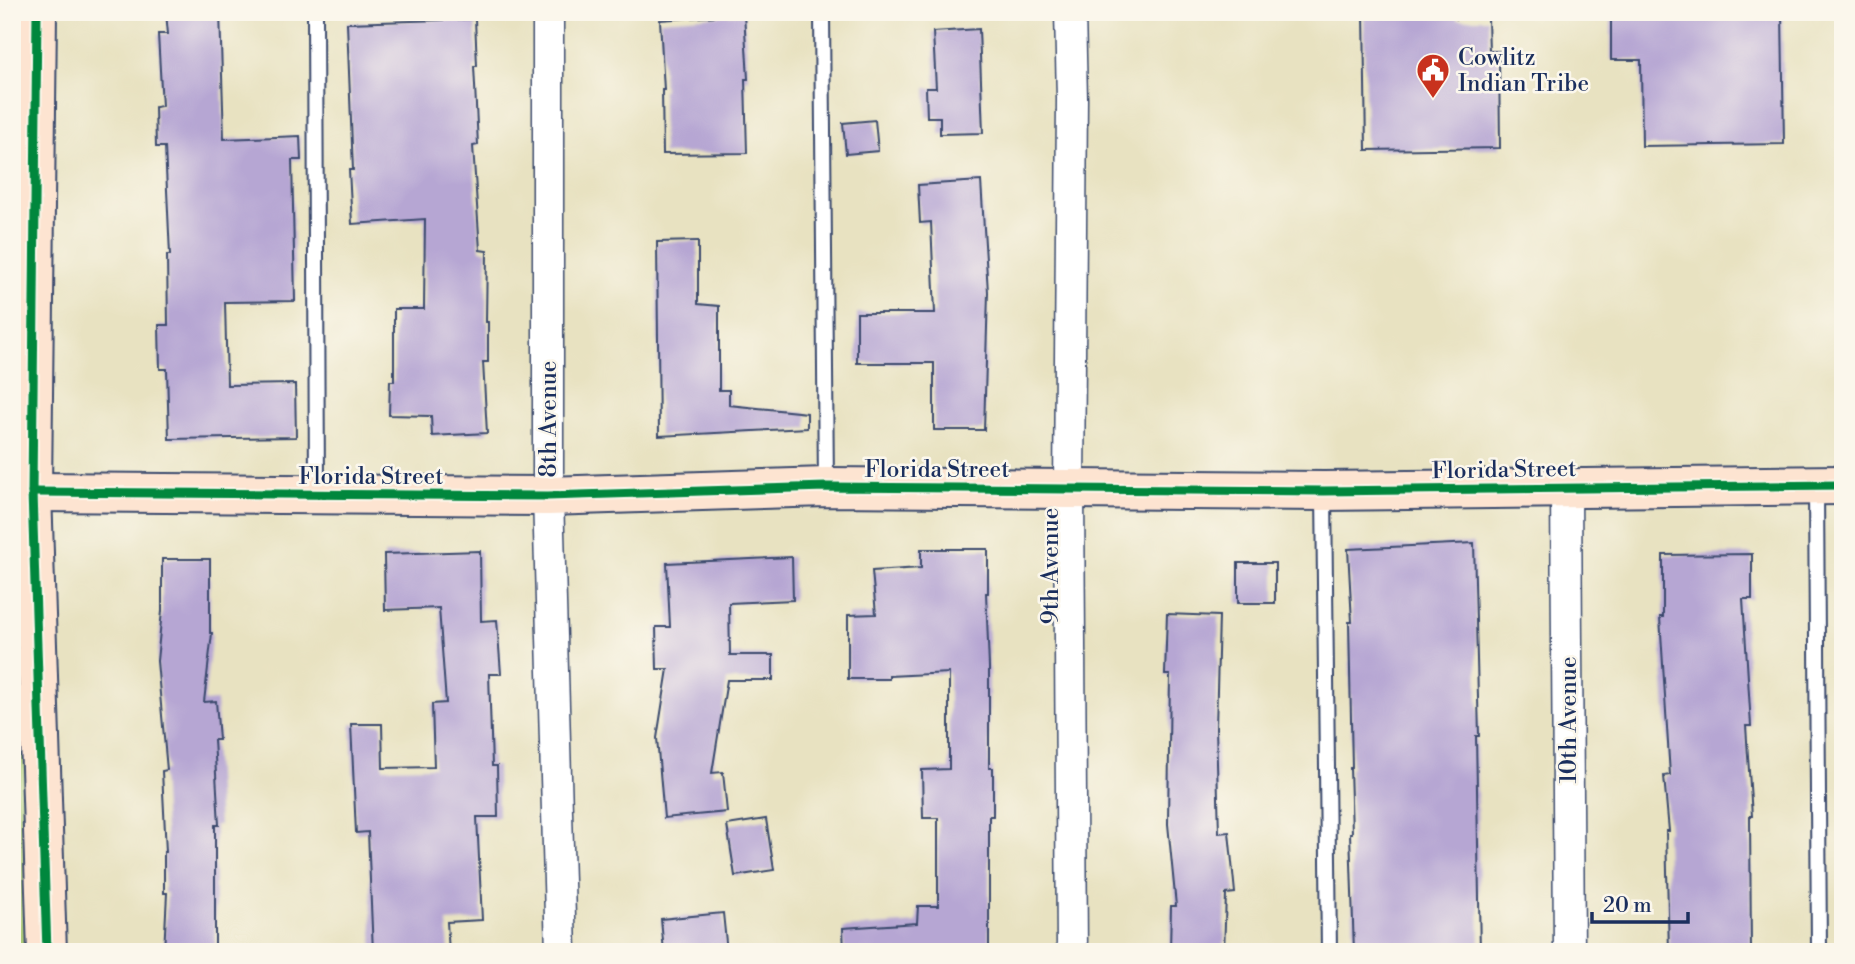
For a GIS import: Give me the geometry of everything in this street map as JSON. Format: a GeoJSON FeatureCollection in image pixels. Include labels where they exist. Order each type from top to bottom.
{"type":"FeatureCollection","features":[{"type":"Feature","properties":{"kind":"street"},"geometry":{"type":"LineString","coordinates":[[37,12],[32,492],[47,952]]}},
{"type":"Feature","properties":{"kind":"street","name":"8th Avenue"},"geometry":{"type":"LineString","coordinates":[[548,12],[548,496],[561,952]]}},
{"type":"Feature","properties":{"kind":"street","name":"9th Avenue"},"geometry":{"type":"LineString","coordinates":[[1070,12],[1072,952]]}},
{"type":"Feature","properties":{"kind":"street","name":"Florida Street"},"geometry":{"type":"LineString","coordinates":[[32,492],[548,496],[826,487],[1324,491],[1829,485]]}},
{"type":"Feature","properties":{"kind":"street","name":"10th Avenue"},"geometry":{"type":"LineString","coordinates":[[1566,488],[1569,952]]}},
{"type":"Feature","properties":{"kind":"lane"},"geometry":{"type":"LineString","coordinates":[[315,12],[317,494]]}},
{"type":"Feature","properties":{"kind":"lane"},"geometry":{"type":"LineString","coordinates":[[822,12],[826,487]]}},
{"type":"Feature","properties":{"kind":"lane"},"geometry":{"type":"LineString","coordinates":[[1819,952],[1829,485]]}},
{"type":"Feature","properties":{"kind":"lane"},"geometry":{"type":"LineString","coordinates":[[1324,491],[1329,952]]}},
{"type":"Feature","properties":{"kind":"green space"},"geometry":{"type":"Polygon","coordinates":[[[12,12],[17,12],[29,952],[12,952],[12,12]]]}},
{"type":"Feature","properties":{"kind":"building"},"geometry":{"type":"Polygon","coordinates":[[[166,12],[220,12],[224,139],[300,136],[301,160],[292,160],[295,301],[225,302],[227,385],[295,384],[296,437],[169,439],[167,369],[160,369],[159,325],[168,325],[167,255],[170,255],[165,147],[156,147],[155,107],[162,106],[158,34],[168,34],[166,12]]]}},
{"type":"Feature","properties":{"kind":"building","name":"Cowlitz Indian Tribe"},"geometry":{"type":"Polygon","coordinates":[[[1364,12],[1457,12],[1457,19],[1488,19],[1489,51],[1499,51],[1500,148],[1366,150],[1364,12]]]}},
{"type":"Feature","properties":{"kind":"building"},"geometry":{"type":"Polygon","coordinates":[[[1611,12],[1782,12],[1784,144],[1642,146],[1641,60],[1611,60],[1611,12]]]}},
{"type":"Feature","properties":{"kind":"building"},"geometry":{"type":"Polygon","coordinates":[[[744,14],[748,79],[745,79],[747,153],[663,154],[664,90],[660,20],[744,14]]]}},
{"type":"Feature","properties":{"kind":"building"},"geometry":{"type":"Polygon","coordinates":[[[475,19],[477,66],[474,66],[478,145],[473,146],[480,250],[487,251],[488,362],[483,362],[487,433],[432,436],[431,416],[389,415],[390,381],[394,381],[394,309],[424,309],[425,219],[352,224],[349,170],[353,170],[347,23],[475,19]]]}},
{"type":"Feature","properties":{"kind":"building"},"geometry":{"type":"Polygon","coordinates":[[[979,29],[983,133],[940,134],[940,117],[927,117],[926,88],[936,88],[933,32],[979,29]]]}},
{"type":"Feature","properties":{"kind":"building"},"geometry":{"type":"Polygon","coordinates":[[[875,120],[878,151],[846,154],[843,123],[875,120]]]}},
{"type":"Feature","properties":{"kind":"building"},"geometry":{"type":"Polygon","coordinates":[[[981,181],[988,292],[984,430],[934,430],[934,363],[857,363],[857,313],[935,313],[931,222],[920,223],[918,185],[981,181]]]}},
{"type":"Feature","properties":{"kind":"building"},"geometry":{"type":"Polygon","coordinates":[[[698,241],[698,304],[719,306],[719,390],[729,390],[729,405],[807,413],[807,428],[659,436],[657,242],[698,241]]]}},
{"type":"Feature","properties":{"kind":"building"},"geometry":{"type":"Polygon","coordinates":[[[1474,543],[1479,736],[1476,736],[1480,952],[1354,952],[1350,833],[1352,768],[1349,622],[1352,622],[1348,549],[1474,543]]]}},
{"type":"Feature","properties":{"kind":"building"},"geometry":{"type":"Polygon","coordinates":[[[921,549],[988,549],[986,593],[989,768],[993,768],[993,816],[989,816],[989,952],[844,952],[843,928],[917,923],[918,906],[938,906],[938,818],[923,818],[922,770],[949,769],[949,673],[889,676],[889,679],[848,679],[848,615],[876,614],[872,571],[921,568],[921,549]]]}},
{"type":"Feature","properties":{"kind":"building"},"geometry":{"type":"Polygon","coordinates":[[[480,551],[481,621],[497,620],[501,674],[489,674],[492,766],[497,766],[498,817],[477,817],[482,920],[447,922],[449,952],[373,952],[368,832],[356,833],[351,724],[382,724],[383,768],[434,767],[432,704],[446,703],[439,608],[385,610],[384,554],[480,551]]]}},
{"type":"Feature","properties":{"kind":"building"},"geometry":{"type":"Polygon","coordinates":[[[1752,554],[1752,599],[1743,599],[1751,726],[1746,726],[1752,816],[1751,952],[1669,952],[1666,831],[1669,831],[1664,776],[1670,775],[1660,617],[1663,617],[1663,555],[1752,554]]]}},
{"type":"Feature","properties":{"kind":"building"},"geometry":{"type":"Polygon","coordinates":[[[792,557],[793,600],[729,603],[730,655],[773,655],[773,680],[727,680],[712,773],[723,772],[727,812],[664,818],[657,738],[668,669],[657,669],[656,627],[670,627],[667,563],[792,557]]]}},
{"type":"Feature","properties":{"kind":"building"},"geometry":{"type":"Polygon","coordinates":[[[162,559],[210,559],[212,633],[204,702],[216,701],[219,740],[214,740],[219,825],[215,825],[215,952],[164,952],[167,893],[164,893],[166,852],[162,771],[167,770],[157,661],[162,611],[162,559]]]}},
{"type":"Feature","properties":{"kind":"building"},"geometry":{"type":"Polygon","coordinates":[[[1238,563],[1275,563],[1275,603],[1238,603],[1238,563]]]}},
{"type":"Feature","properties":{"kind":"building"},"geometry":{"type":"Polygon","coordinates":[[[1167,614],[1219,616],[1216,728],[1219,833],[1229,832],[1235,893],[1226,894],[1224,952],[1170,951],[1171,906],[1176,906],[1168,824],[1170,675],[1165,675],[1167,614]]]}},
{"type":"Feature","properties":{"kind":"building"},"geometry":{"type":"Polygon","coordinates":[[[766,819],[774,870],[735,876],[727,825],[766,819]]]}},
{"type":"Feature","properties":{"kind":"building"},"geometry":{"type":"Polygon","coordinates":[[[723,913],[727,952],[664,952],[661,919],[723,913]]]}},
{"type":"Feature","properties":{"kind":"cycle path"},"geometry":{"type":"LineString","coordinates":[[37,12],[32,492],[47,952]]}},
{"type":"Feature","properties":{"kind":"cycle path"},"geometry":{"type":"LineString","coordinates":[[32,492],[548,496],[826,487],[1324,491],[1843,485]]}},
{"type":"Feature","properties":{"kind":"place","name":"Cowlitz Indian Tribe"},"geometry":{"type":"Point","coordinates":[1433,100]}}]}
